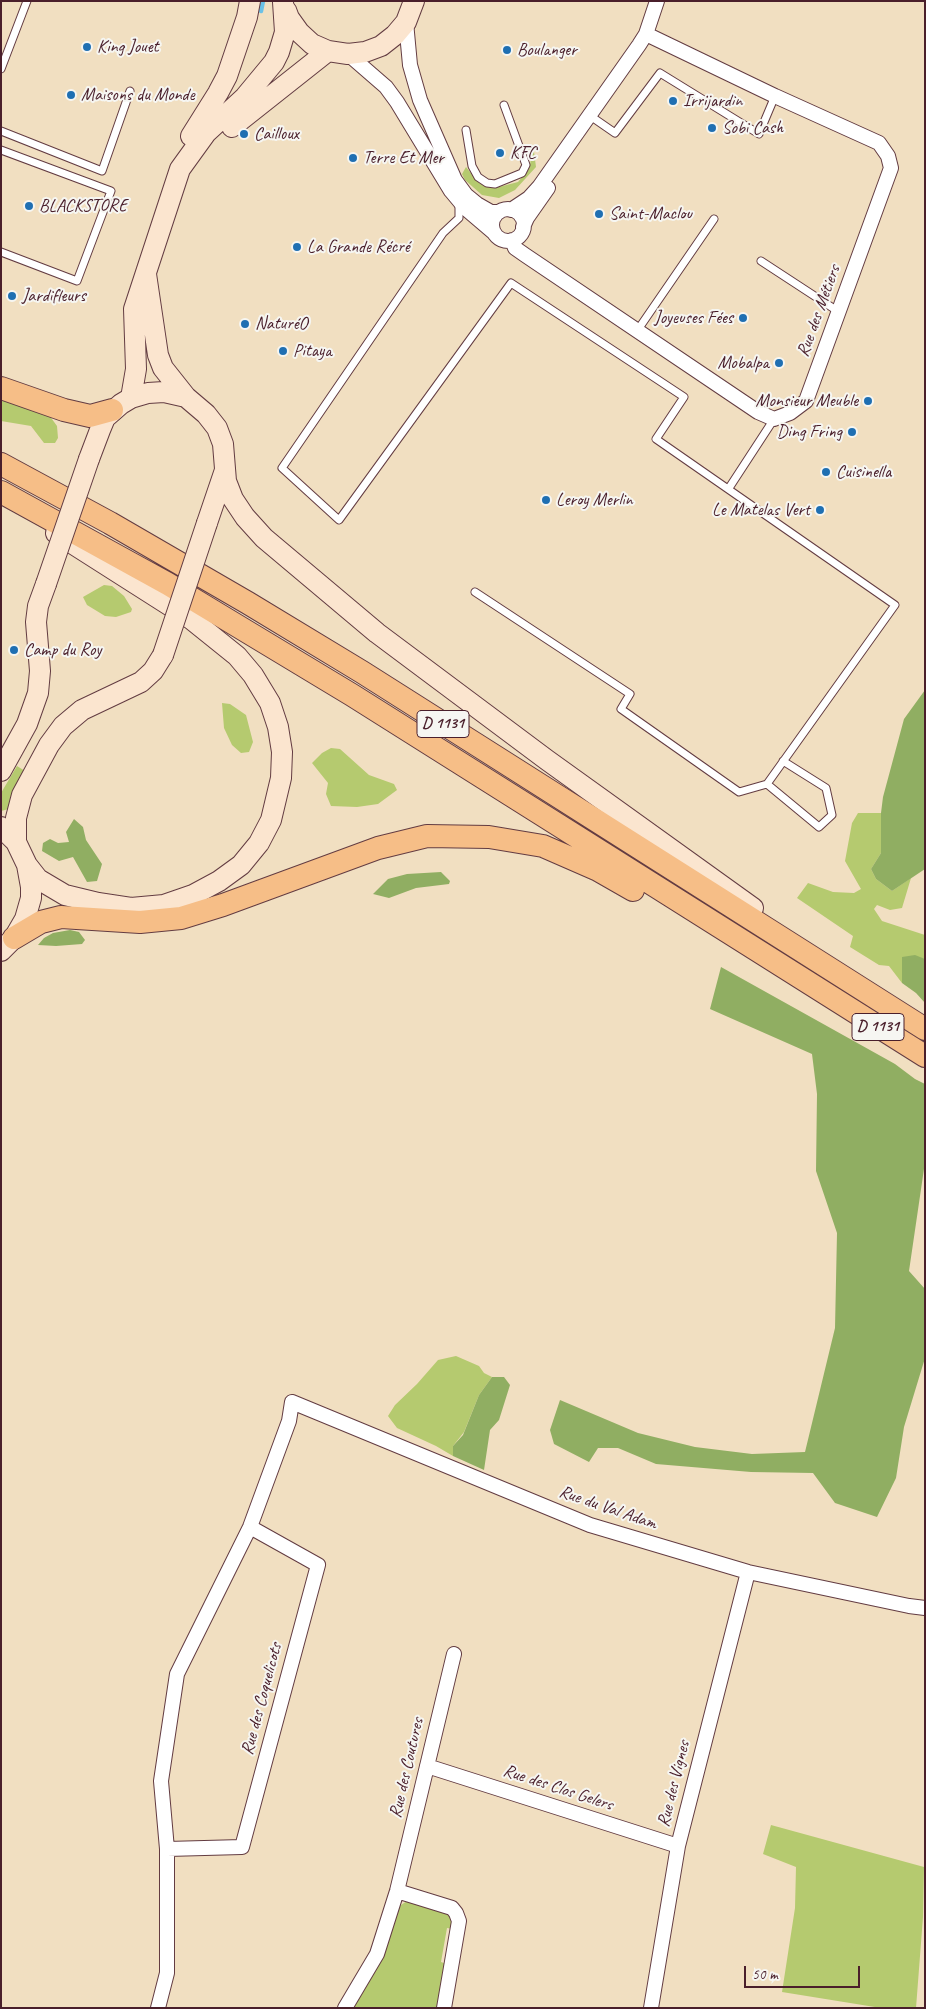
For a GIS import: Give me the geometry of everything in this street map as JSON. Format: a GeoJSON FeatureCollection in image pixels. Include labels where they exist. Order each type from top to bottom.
{"type":"FeatureCollection","features":[{"type":"Feature","properties":{"kind":"main road"},"geometry":{"type":"LineString","coordinates":[[164,213],[167,182],[182,149],[218,94],[227,76],[247,17],[250,1]]}},
{"type":"Feature","properties":{"kind":"main road"},"geometry":{"type":"LineString","coordinates":[[283,2],[289,18],[299,32],[312,44],[328,51],[348,54],[365,52],[381,46],[395,35],[406,22],[414,1]]}},
{"type":"Feature","properties":{"kind":"main road"},"geometry":{"type":"LineString","coordinates":[[131,398],[136,369],[134,309],[164,213],[176,186],[180,169],[206,133],[245,97],[274,62],[280,52],[285,32],[283,2]]}},
{"type":"Feature","properties":{"kind":"main road"},"geometry":{"type":"LineString","coordinates":[[176,186],[237,122],[328,51]]}},
{"type":"Feature","properties":{"kind":"main road"},"geometry":{"type":"LineString","coordinates":[[146,274],[158,355],[170,379],[186,397],[206,414],[217,428],[223,444],[225,470],[231,494],[245,517],[264,538],[377,633],[547,760],[876,997]]}},
{"type":"Feature","properties":{"kind":"main road"},"geometry":{"type":"LineString","coordinates":[[1,388],[64,410],[90,416],[112,410],[131,398],[156,392],[186,397]]}},
{"type":"Feature","properties":{"kind":"main road"},"geometry":{"type":"LineString","coordinates":[[1,771],[27,724],[38,693],[40,671],[36,622],[38,606],[100,430],[112,410]]}},
{"type":"Feature","properties":{"kind":"main road","name":"D 1131"},"geometry":{"type":"LineString","coordinates":[[1,464],[110,523],[362,672],[925,1029]]}},
{"type":"Feature","properties":{"kind":"main road"},"geometry":{"type":"LineString","coordinates":[[16,842],[16,818],[22,795],[39,761],[63,726],[82,710],[141,682],[153,671],[163,655],[225,470]]}},
{"type":"Feature","properties":{"kind":"main road","name":"D 1131"},"geometry":{"type":"LineString","coordinates":[[1,492],[168,584],[352,695],[925,1056]]}},
{"type":"Feature","properties":{"kind":"main road"},"geometry":{"type":"LineString","coordinates":[[1,498],[191,619],[237,656],[253,675],[270,703],[278,727],[282,752],[282,778],[277,801],[271,820],[259,843],[241,865],[219,881],[193,895],[164,904],[131,908],[98,903],[65,895],[38,879],[27,865]]}},
{"type":"Feature","properties":{"kind":"main road"},"geometry":{"type":"LineString","coordinates":[[1,828],[16,842],[30,876],[31,898],[25,919],[8,945]]}},
{"type":"Feature","properties":{"kind":"main road"},"geometry":{"type":"LineString","coordinates":[[8,945],[41,922],[62,917],[140,922],[181,918],[223,905],[378,848],[427,836],[489,837],[543,846],[598,870],[832,998]]}},
{"type":"Feature","properties":{"kind":"street"},"geometry":{"type":"LineString","coordinates":[[493,232],[492,222],[505,211],[529,198],[539,187],[646,34],[657,1]]}},
{"type":"Feature","properties":{"kind":"street"},"geometry":{"type":"LineString","coordinates":[[406,22],[410,65],[420,100],[455,180],[466,195],[491,212],[505,211],[518,214],[522,218],[523,227]]}},
{"type":"Feature","properties":{"kind":"street","name":"Rue des Métiers"},"geometry":{"type":"LineString","coordinates":[[646,34],[879,143],[888,156],[891,168],[806,400],[790,413],[774,419]]}},
{"type":"Feature","properties":{"kind":"street"},"geometry":{"type":"LineString","coordinates":[[348,54],[386,87],[451,191],[482,224],[501,240],[512,240],[522,232],[528,218],[563,167],[564,151]]}},
{"type":"Feature","properties":{"kind":"street"},"geometry":{"type":"LineString","coordinates":[[512,240],[515,248],[525,256],[758,412],[774,419]]}},
{"type":"Feature","properties":{"kind":"street","name":"Rue du Val Adam"},"geometry":{"type":"LineString","coordinates":[[250,1527],[288,1421],[292,1402],[590,1525],[748,1572],[925,1608]]}},
{"type":"Feature","properties":{"kind":"street"},"geometry":{"type":"LineString","coordinates":[[158,2008],[167,1973],[167,1849],[161,1781],[177,1674],[250,1527]]}},
{"type":"Feature","properties":{"kind":"street","name":"Rue des Coquelicots"},"geometry":{"type":"LineString","coordinates":[[167,1849],[242,1847],[318,1566],[250,1527]]}},
{"type":"Feature","properties":{"kind":"street","name":"Rue des Vignes"},"geometry":{"type":"LineString","coordinates":[[651,2008],[678,1846],[748,1572]]}},
{"type":"Feature","properties":{"kind":"street","name":"Rue des Coutures"},"geometry":{"type":"LineString","coordinates":[[345,2008],[377,1954],[397,1891],[454,1654]]}},
{"type":"Feature","properties":{"kind":"street","name":"Rue des Clos Gelers"},"geometry":{"type":"LineString","coordinates":[[427,1766],[678,1846]]}},
{"type":"Feature","properties":{"kind":"street"},"geometry":{"type":"LineString","coordinates":[[397,1891],[452,1908],[460,1921],[444,2008]]}},
{"type":"Feature","properties":{"kind":"lane"},"geometry":{"type":"LineString","coordinates":[[1,69],[27,1]]}},
{"type":"Feature","properties":{"kind":"lane"},"geometry":{"type":"LineString","coordinates":[[589,115],[615,133],[660,73],[759,134],[775,96]]}},
{"type":"Feature","properties":{"kind":"lane"},"geometry":{"type":"LineString","coordinates":[[1,131],[102,170],[130,91]]}},
{"type":"Feature","properties":{"kind":"lane"},"geometry":{"type":"LineString","coordinates":[[466,130],[472,166],[478,178],[487,183],[496,184],[522,173],[526,165],[504,105]]}},
{"type":"Feature","properties":{"kind":"lane"},"geometry":{"type":"LineString","coordinates":[[1,150],[111,191],[77,281],[1,252]]}},
{"type":"Feature","properties":{"kind":"lane"},"geometry":{"type":"LineString","coordinates":[[459,201],[459,218],[443,234],[282,468],[339,520],[511,283],[684,397],[656,439],[895,605],[767,784],[739,792],[621,709],[630,694],[475,592]]}},
{"type":"Feature","properties":{"kind":"lane"},"geometry":{"type":"LineString","coordinates":[[637,331],[714,219]]}},
{"type":"Feature","properties":{"kind":"lane"},"geometry":{"type":"LineString","coordinates":[[761,261],[839,312]]}},
{"type":"Feature","properties":{"kind":"lane"},"geometry":{"type":"LineString","coordinates":[[729,488],[774,419]]}},
{"type":"Feature","properties":{"kind":"lane"},"geometry":{"type":"LineString","coordinates":[[767,784],[819,827],[832,815],[826,788],[783,762]]}},
{"type":"Feature","properties":{"kind":"green space"},"geometry":{"type":"Polygon","coordinates":[[[530,146],[534,152],[536,167],[515,190],[499,198],[482,195],[465,180],[462,174],[466,167],[479,183],[495,188],[518,182],[529,169],[531,159],[528,148],[530,146]]]}},
{"type":"Feature","properties":{"kind":"green space"},"geometry":{"type":"Polygon","coordinates":[[[1,397],[49,415],[57,426],[58,438],[55,443],[44,443],[31,426],[1,421],[1,397]]]}},
{"type":"Feature","properties":{"kind":"green space"},"geometry":{"type":"Polygon","coordinates":[[[104,585],[112,586],[124,596],[132,609],[131,612],[116,617],[105,616],[87,605],[83,597],[104,585]]]}},
{"type":"Feature","properties":{"kind":"green space"},"geometry":{"type":"Polygon","coordinates":[[[925,690],[925,869],[892,891],[876,879],[871,869],[881,853],[883,797],[904,719],[925,690]]]}},
{"type":"Feature","properties":{"kind":"green space"},"geometry":{"type":"Polygon","coordinates":[[[222,703],[230,704],[246,715],[253,742],[249,752],[241,753],[232,745],[224,728],[222,703]]]}},
{"type":"Feature","properties":{"kind":"green space"},"geometry":{"type":"Polygon","coordinates":[[[331,748],[340,749],[369,775],[394,784],[397,790],[378,804],[357,807],[331,806],[326,794],[328,783],[312,763],[322,753],[331,748]]]}},
{"type":"Feature","properties":{"kind":"green space"},"geometry":{"type":"Polygon","coordinates":[[[17,766],[25,771],[9,809],[1,811],[1,793],[17,766]]]}},
{"type":"Feature","properties":{"kind":"green space"},"geometry":{"type":"Polygon","coordinates":[[[858,813],[881,813],[881,853],[871,869],[876,879],[892,891],[911,878],[902,908],[890,910],[877,905],[874,909],[882,921],[925,935],[925,959],[902,957],[902,983],[889,966],[879,965],[850,947],[853,936],[797,898],[808,883],[833,892],[854,893],[861,889],[845,861],[852,823],[858,813]]]}},
{"type":"Feature","properties":{"kind":"green space"},"geometry":{"type":"Polygon","coordinates":[[[74,819],[83,827],[86,840],[102,864],[97,881],[87,882],[73,857],[59,861],[42,851],[43,843],[50,839],[58,843],[69,842],[66,832],[74,819]]]}},
{"type":"Feature","properties":{"kind":"green space"},"geometry":{"type":"Polygon","coordinates":[[[441,872],[450,881],[449,884],[416,888],[389,898],[373,894],[388,879],[407,874],[441,872]]]}},
{"type":"Feature","properties":{"kind":"green space"},"geometry":{"type":"Polygon","coordinates":[[[70,930],[79,932],[85,940],[82,944],[38,945],[44,938],[53,933],[70,930]]]}},
{"type":"Feature","properties":{"kind":"green space"},"geometry":{"type":"Polygon","coordinates":[[[915,955],[925,959],[925,1003],[916,993],[902,983],[902,957],[915,955]]]}},
{"type":"Feature","properties":{"kind":"green space"},"geometry":{"type":"Polygon","coordinates":[[[721,967],[895,1064],[925,1084],[925,1162],[909,1271],[925,1289],[925,1358],[904,1427],[896,1478],[877,1517],[835,1503],[813,1473],[751,1472],[656,1464],[618,1448],[598,1448],[589,1462],[554,1444],[550,1430],[560,1400],[638,1433],[695,1447],[752,1454],[805,1452],[835,1328],[837,1233],[816,1171],[817,1094],[812,1054],[710,1009],[721,967]]]}},
{"type":"Feature","properties":{"kind":"green space"},"geometry":{"type":"Polygon","coordinates":[[[456,1356],[479,1366],[484,1373],[492,1377],[479,1395],[464,1432],[453,1446],[453,1456],[397,1428],[388,1416],[395,1405],[438,1360],[456,1356]]]}},
{"type":"Feature","properties":{"kind":"green space"},"geometry":{"type":"Polygon","coordinates":[[[492,1377],[504,1377],[510,1385],[499,1420],[490,1430],[484,1470],[453,1456],[453,1446],[463,1435],[479,1395],[492,1377]]]}},
{"type":"Feature","properties":{"kind":"green space"},"geometry":{"type":"Polygon","coordinates":[[[771,1825],[924,1867],[923,1917],[916,2008],[881,2008],[782,1992],[795,1908],[796,1867],[763,1854],[771,1825]]]}},
{"type":"Feature","properties":{"kind":"green space"},"geometry":{"type":"Polygon","coordinates":[[[407,1901],[443,1909],[452,1917],[453,1929],[447,1928],[441,1962],[447,1964],[440,2008],[351,2008],[396,1914],[401,1905],[407,1901]]]}},
{"type":"Feature","properties":{"kind":"waterway"},"geometry":{"type":"LineString","coordinates":[[261,11],[263,1]]}},
{"type":"Feature","properties":{"kind":"place","name":"King Jouet"},"geometry":{"type":"Point","coordinates":[87,47]}},
{"type":"Feature","properties":{"kind":"place","name":"Boulanger"},"geometry":{"type":"Point","coordinates":[507,50]}},
{"type":"Feature","properties":{"kind":"place","name":"Maisons du Monde"},"geometry":{"type":"Point","coordinates":[71,95]}},
{"type":"Feature","properties":{"kind":"place","name":"Irrijardin"},"geometry":{"type":"Point","coordinates":[673,101]}},
{"type":"Feature","properties":{"kind":"place","name":"Sobi Cash"},"geometry":{"type":"Point","coordinates":[712,128]}},
{"type":"Feature","properties":{"kind":"place","name":"Cailloux"},"geometry":{"type":"Point","coordinates":[244,134]}},
{"type":"Feature","properties":{"kind":"place","name":"KFC"},"geometry":{"type":"Point","coordinates":[500,153]}},
{"type":"Feature","properties":{"kind":"place","name":"Terre Et Mer"},"geometry":{"type":"Point","coordinates":[353,158]}},
{"type":"Feature","properties":{"kind":"place","name":"BLACKSTORE"},"geometry":{"type":"Point","coordinates":[29,206]}},
{"type":"Feature","properties":{"kind":"place","name":"Saint-Maclou"},"geometry":{"type":"Point","coordinates":[599,214]}},
{"type":"Feature","properties":{"kind":"place","name":"La Grande Récré"},"geometry":{"type":"Point","coordinates":[297,247]}},
{"type":"Feature","properties":{"kind":"place","name":"Jardifleurs"},"geometry":{"type":"Point","coordinates":[12,296]}},
{"type":"Feature","properties":{"kind":"place","name":"Joyeuses Fées"},"geometry":{"type":"Point","coordinates":[743,318]}},
{"type":"Feature","properties":{"kind":"place","name":"NaturéO"},"geometry":{"type":"Point","coordinates":[245,324]}},
{"type":"Feature","properties":{"kind":"place","name":"Pitaya"},"geometry":{"type":"Point","coordinates":[283,351]}},
{"type":"Feature","properties":{"kind":"place","name":"Mobalpa"},"geometry":{"type":"Point","coordinates":[779,363]}},
{"type":"Feature","properties":{"kind":"place","name":"Monsieur Meuble"},"geometry":{"type":"Point","coordinates":[868,401]}},
{"type":"Feature","properties":{"kind":"place","name":"Ding Fring"},"geometry":{"type":"Point","coordinates":[852,432]}},
{"type":"Feature","properties":{"kind":"place","name":"Cuisinella"},"geometry":{"type":"Point","coordinates":[826,472]}},
{"type":"Feature","properties":{"kind":"place","name":"Leroy Merlin"},"geometry":{"type":"Point","coordinates":[546,500]}},
{"type":"Feature","properties":{"kind":"place","name":"Le Matelas Vert"},"geometry":{"type":"Point","coordinates":[820,510]}},
{"type":"Feature","properties":{"kind":"place","name":"Camp du Roy"},"geometry":{"type":"Point","coordinates":[14,650]}}]}
